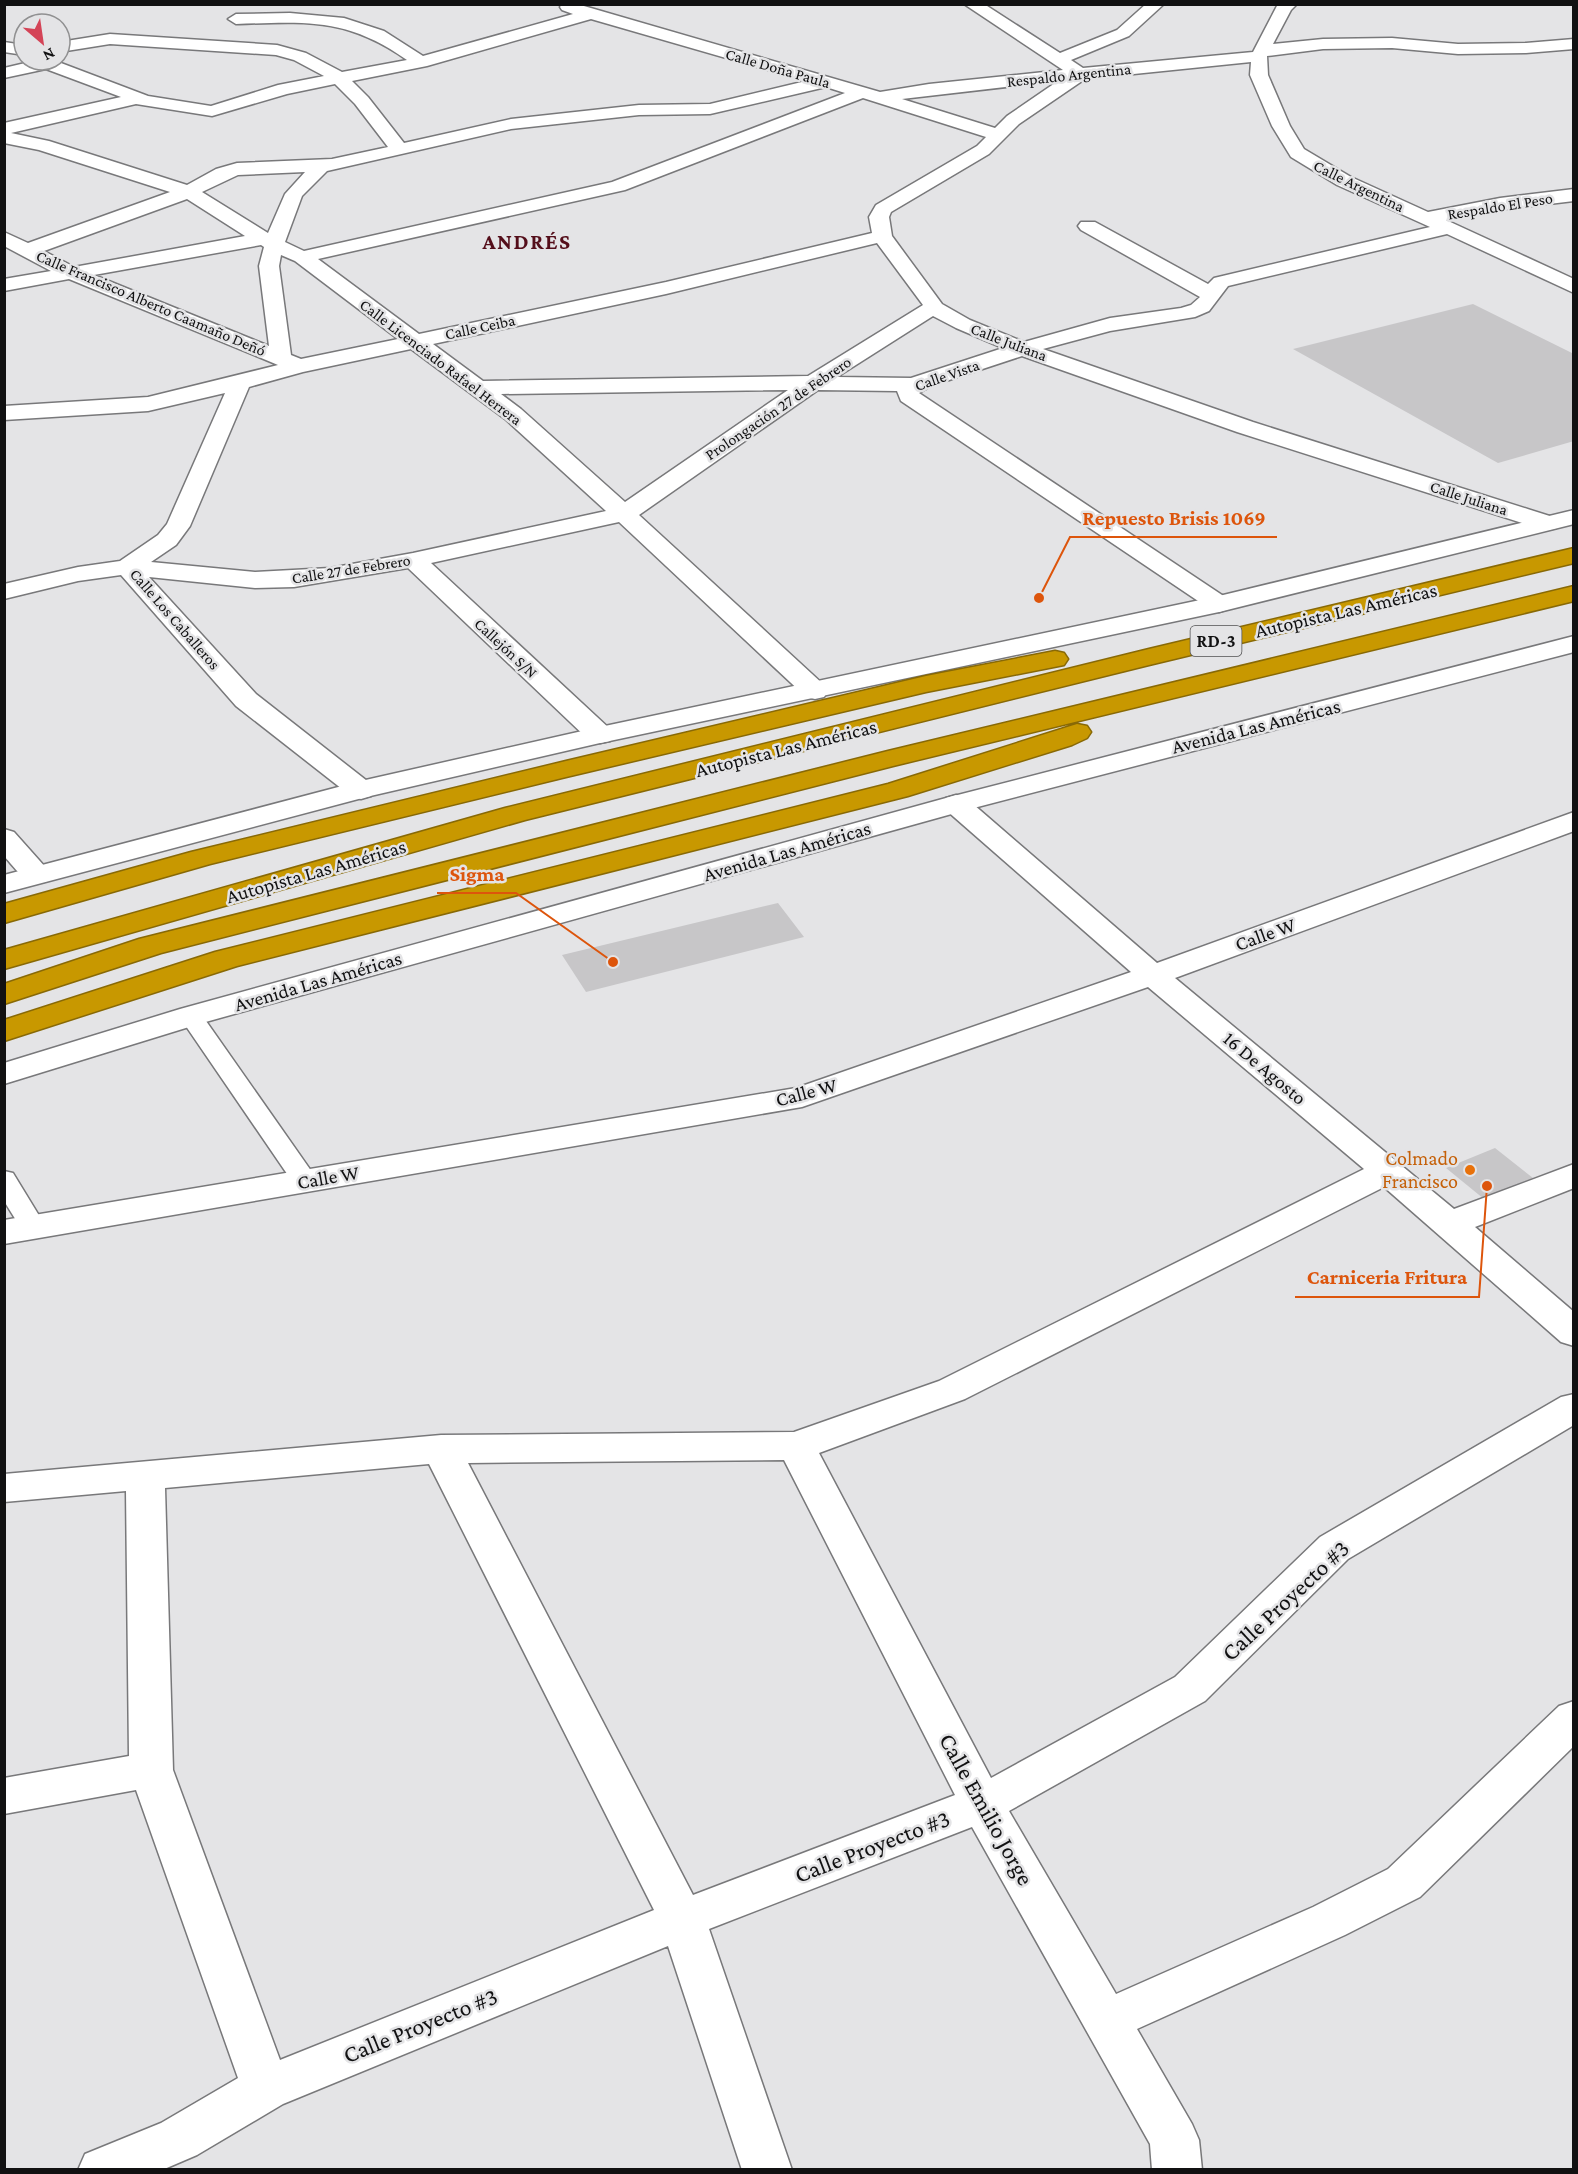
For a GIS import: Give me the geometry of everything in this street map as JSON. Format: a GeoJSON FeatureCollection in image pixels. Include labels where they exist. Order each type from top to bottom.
{"type":"FeatureCollection","features":[{"type":"Feature","properties":{"kind":"highway","name":"Autopista Las Américas"},"geometry":{"type":"LineString","coordinates":[[4,960],[515,814],[1574,555]]}},
{"type":"Feature","properties":{"kind":"highway","name":"Autopista Las Américas"},"geometry":{"type":"LineString","coordinates":[[4,995],[150,946],[888,759],[1574,593]]}},
{"type":"Feature","properties":{"kind":"highway"},"geometry":{"type":"LineString","coordinates":[[4,914],[212,855],[926,684],[1174,635],[1391,599]]}},
{"type":"Feature","properties":{"kind":"highway"},"geometry":{"type":"LineString","coordinates":[[4,1031],[226,959],[898,789],[1062,739],[1162,693]]}},
{"type":"Feature","properties":{"kind":"street"},"geometry":{"type":"LineString","coordinates":[[222,4],[236,19],[325,20],[355,25],[380,35],[421,62]]}},
{"type":"Feature","properties":{"kind":"street","name":"Calle Doña Paula"},"geometry":{"type":"LineString","coordinates":[[557,4],[871,94],[998,135]]}},
{"type":"Feature","properties":{"kind":"street"},"geometry":{"type":"LineString","coordinates":[[882,236],[879,217],[883,209],[982,150],[1013,120],[1080,74],[972,4]]}},
{"type":"Feature","properties":{"kind":"street"},"geometry":{"type":"LineString","coordinates":[[1058,60],[1123,33],[1156,4]]}},
{"type":"Feature","properties":{"kind":"street"},"geometry":{"type":"LineString","coordinates":[[1262,53],[1284,7],[1289,4]]}},
{"type":"Feature","properties":{"kind":"street"},"geometry":{"type":"LineString","coordinates":[[71,72],[143,99],[200,111],[212,111],[284,89],[340,80],[421,62],[590,14]]}},
{"type":"Feature","properties":{"kind":"street"},"geometry":{"type":"LineString","coordinates":[[218,46],[235,28],[236,19]]}},
{"type":"Feature","properties":{"kind":"street"},"geometry":{"type":"LineString","coordinates":[[72,45],[110,39],[277,50],[303,56],[328,69],[358,95],[400,150]]}},
{"type":"Feature","properties":{"kind":"street","name":"Respaldo Argentina"},"geometry":{"type":"LineString","coordinates":[[871,94],[1080,74],[1323,44],[1392,43],[1458,49],[1526,48],[1574,44]]}},
{"type":"Feature","properties":{"kind":"street","name":"Calle Argentina"},"geometry":{"type":"LineString","coordinates":[[1262,53],[1259,75],[1281,126],[1296,153],[1344,182],[1574,287]]}},
{"type":"Feature","properties":{"kind":"street"},"geometry":{"type":"LineString","coordinates":[[27,250],[189,192],[223,173],[237,169],[321,166],[511,124],[639,110],[710,109],[826,82]]}},
{"type":"Feature","properties":{"kind":"street"},"geometry":{"type":"LineString","coordinates":[[302,257],[618,186],[871,94]]}},
{"type":"Feature","properties":{"kind":"street"},"geometry":{"type":"LineString","coordinates":[[4,129],[143,99]]}},
{"type":"Feature","properties":{"kind":"street","name":"Calle Licenciado Rafael Herrera"},"geometry":{"type":"LineString","coordinates":[[4,137],[43,145],[189,192],[269,242],[302,257],[513,414],[815,691]]}},
{"type":"Feature","properties":{"kind":"street"},"geometry":{"type":"LineString","coordinates":[[290,363],[269,266],[269,242],[296,192],[321,166]]}},
{"type":"Feature","properties":{"kind":"street","name":"Respaldo El Peso"},"geometry":{"type":"LineString","coordinates":[[1426,218],[1500,204],[1574,195]]}},
{"type":"Feature","properties":{"kind":"street"},"geometry":{"type":"LineString","coordinates":[[1088,226],[1212,295]]}},
{"type":"Feature","properties":{"kind":"street","name":"Calle Vista"},"geometry":{"type":"LineString","coordinates":[[1219,604],[909,396],[907,388],[1100,326],[1198,309],[1221,282],[1449,228]]}},
{"type":"Feature","properties":{"kind":"street","name":"Calle Juliana"},"geometry":{"type":"LineString","coordinates":[[882,236],[935,308],[963,324],[1025,350],[1245,427],[1547,523]]}},
{"type":"Feature","properties":{"kind":"street","name":"Calle Ceiba"},"geometry":{"type":"LineString","coordinates":[[4,413],[117,408],[148,404],[240,383],[290,363],[666,288],[882,236]]}},
{"type":"Feature","properties":{"kind":"street","name":"Calle Francisco Alberto Caamaño Deñó"},"geometry":{"type":"LineString","coordinates":[[4,238],[71,273],[290,363]]}},
{"type":"Feature","properties":{"kind":"street"},"geometry":{"type":"LineString","coordinates":[[4,285],[269,242]]}},
{"type":"Feature","properties":{"kind":"street","name":"Prolongación 27 de Febrero"},"geometry":{"type":"LineString","coordinates":[[624,514],[813,383],[924,312],[935,308]]}},
{"type":"Feature","properties":{"kind":"street","name":"Calle Los Caballeros"},"geometry":{"type":"LineString","coordinates":[[240,383],[178,526],[166,540],[127,567],[246,700],[361,790]]}},
{"type":"Feature","properties":{"kind":"street"},"geometry":{"type":"LineString","coordinates":[[478,388],[813,383],[914,385]]}},
{"type":"Feature","properties":{"kind":"street","name":"Calle 27 de Febrero"},"geometry":{"type":"LineString","coordinates":[[4,592],[78,574],[127,567],[255,579],[294,579],[413,560],[624,514]]}},
{"type":"Feature","properties":{"kind":"street"},"geometry":{"type":"LineString","coordinates":[[4,884],[361,790],[600,735],[1219,604],[1574,517]]}},
{"type":"Feature","properties":{"kind":"street","name":"Callejón S/N"},"geometry":{"type":"LineString","coordinates":[[413,560],[600,735]]}},
{"type":"Feature","properties":{"kind":"street","name":"Avenida Las Américas"},"geometry":{"type":"LineString","coordinates":[[4,1074],[190,1016],[956,804],[1574,644]]}},
{"type":"Feature","properties":{"kind":"street","name":"16 De Agosto"},"geometry":{"type":"LineString","coordinates":[[956,804],[1153,975],[1450,1224],[1574,1333]]}},
{"type":"Feature","properties":{"kind":"street","name":"Calle W"},"geometry":{"type":"LineString","coordinates":[[19,1230],[802,1097],[1153,975],[1574,821]]}},
{"type":"Feature","properties":{"kind":"street"},"geometry":{"type":"LineString","coordinates":[[4,838],[36,875]]}},
{"type":"Feature","properties":{"kind":"street"},"geometry":{"type":"LineString","coordinates":[[4,1488],[441,1449],[796,1446],[952,1390],[1388,1172]]}},
{"type":"Feature","properties":{"kind":"street"},"geometry":{"type":"LineString","coordinates":[[1450,1224],[1574,1175]]}},
{"type":"Feature","properties":{"kind":"street","name":"Calle Proyecto #3"},"geometry":{"type":"LineString","coordinates":[[103,2169],[179,2139],[266,2088],[682,1919],[982,1804],[1190,1689],[1334,1548],[1574,1407]]}},
{"type":"Feature","properties":{"kind":"street","name":"Calle Emilio Jorge"},"geometry":{"type":"LineString","coordinates":[[796,1446],[982,1804],[1174,2140],[1177,2169]]}},
{"type":"Feature","properties":{"kind":"street"},"geometry":{"type":"LineString","coordinates":[[441,1449],[682,1919],[767,2169]]}},
{"type":"Feature","properties":{"kind":"street"},"geometry":{"type":"LineString","coordinates":[[145,1476],[151,1770],[266,2088]]}},
{"type":"Feature","properties":{"kind":"street"},"geometry":{"type":"LineString","coordinates":[[1106,2021],[1329,1921],[1404,1883],[1574,1718]]}},
{"type":"Feature","properties":{"kind":"street"},"geometry":{"type":"LineString","coordinates":[[4,1796],[151,1770]]}},
{"type":"Feature","properties":{"kind":"lane"},"geometry":{"type":"LineString","coordinates":[[190,1016],[305,1181]]}},
{"type":"Feature","properties":{"kind":"lane"},"geometry":{"type":"LineString","coordinates":[[4,1179],[19,1230]]}},
{"type":"Feature","properties":{"kind":"building"},"geometry":{"type":"Polygon","coordinates":[[[1473,304],[1574,354],[1574,441],[1498,463],[1293,349],[1473,304]]]}},
{"type":"Feature","properties":{"kind":"building"},"geometry":{"type":"Polygon","coordinates":[[[778,903],[804,937],[586,992],[562,955],[778,903]]]}},
{"type":"Feature","properties":{"kind":"building"},"geometry":{"type":"Polygon","coordinates":[[[1495,1148],[1533,1178],[1484,1199],[1446,1168],[1495,1148]]]}},
{"type":"Feature","properties":{"kind":"place","name":"Repuesto Brisis 1069"},"geometry":{"type":"Point","coordinates":[1039,598]}},
{"type":"Feature","properties":{"kind":"place","name":"Sigma"},"geometry":{"type":"Point","coordinates":[613,962]}},
{"type":"Feature","properties":{"kind":"place","name":"Colmado Francisco"},"geometry":{"type":"Point","coordinates":[1470,1170]}},
{"type":"Feature","properties":{"kind":"place","name":"Carniceria Fritura"},"geometry":{"type":"Point","coordinates":[1487,1186]}},
{"type":"Feature","properties":{"kind":"district","name":"ANDRÉS"},"geometry":{"type":"Point","coordinates":[527,241]}}]}
